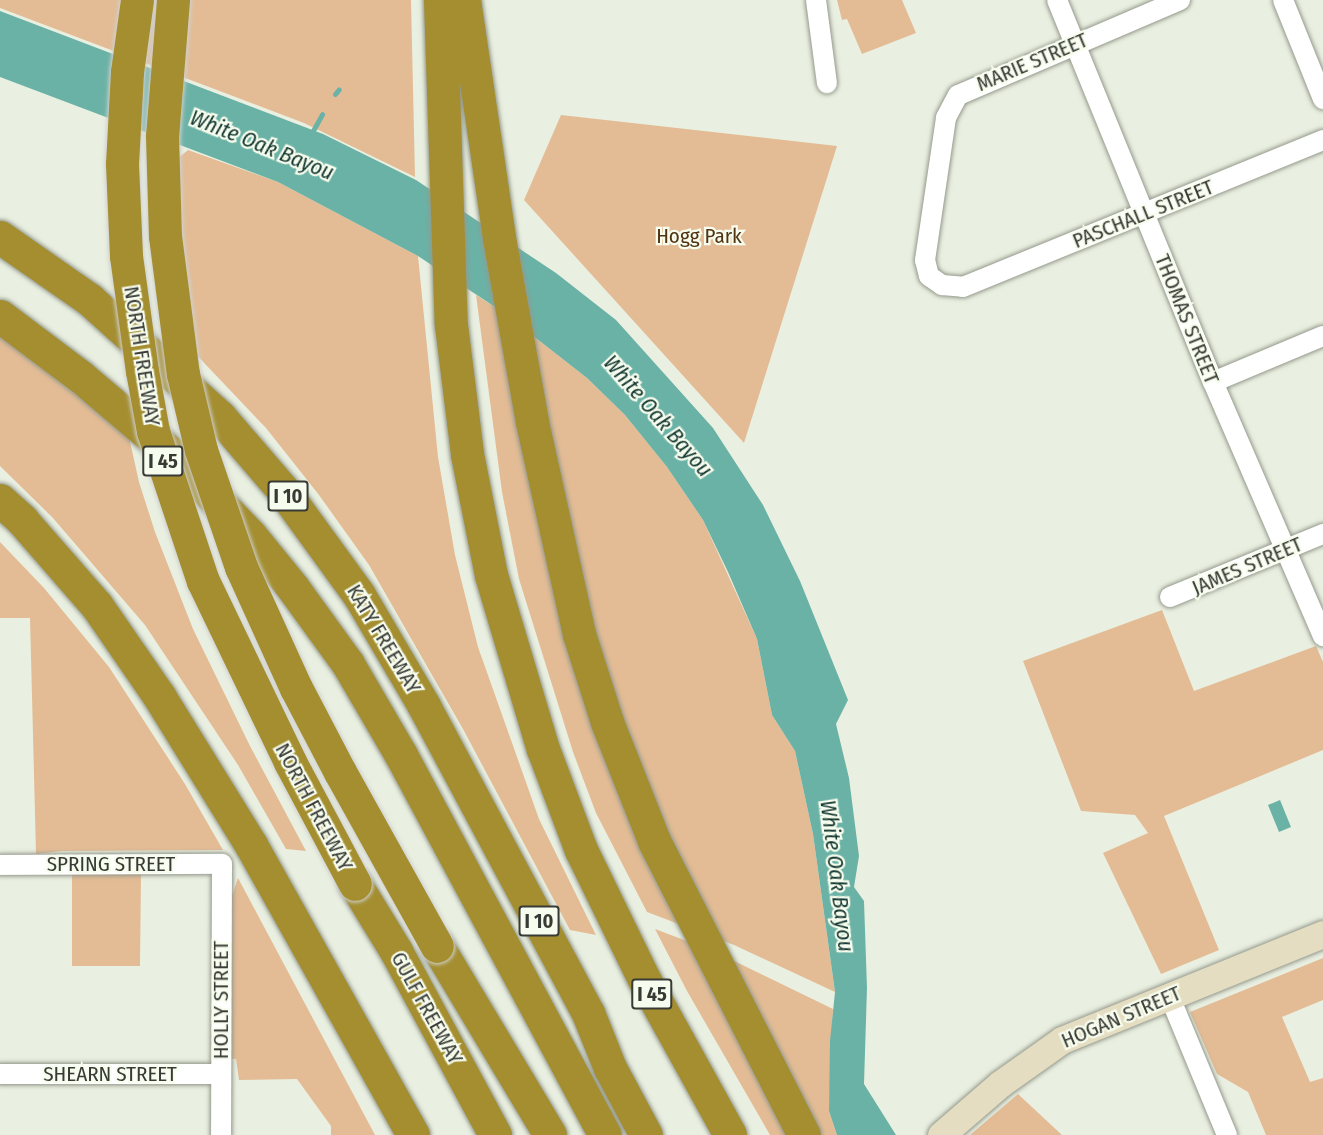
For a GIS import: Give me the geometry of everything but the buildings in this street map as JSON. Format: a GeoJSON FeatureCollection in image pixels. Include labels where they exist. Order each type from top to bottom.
{"type":"FeatureCollection","features":[{"type":"Feature","properties":{"kind":"highway","name":"NORTH FREEWAY"},"geometry":{"type":"LineString","coordinates":[[137,0],[127,72],[122,164],[126,256],[153,431],[203,581],[290,762],[355,884]]}},
{"type":"Feature","properties":{"kind":"highway"},"geometry":{"type":"LineString","coordinates":[[173,0],[162,136],[165,236],[183,374],[201,450],[241,567],[296,688],[437,946],[550,1135]]}},
{"type":"Feature","properties":{"kind":"highway","name":"I 45"},"geometry":{"type":"LineString","coordinates":[[440,0],[451,325],[467,454],[491,574],[516,665],[543,749],[581,850],[644,979],[730,1135]]}},
{"type":"Feature","properties":{"kind":"highway"},"geometry":{"type":"LineString","coordinates":[[464,0],[473,68],[532,422],[566,581],[586,656],[614,742],[654,841],[804,1135]]}},
{"type":"Feature","properties":{"kind":"highway","name":"KATY FREEWAY"},"geometry":{"type":"LineString","coordinates":[[0,237],[89,299],[220,417],[282,489],[359,595],[424,706],[588,1013],[610,1068],[646,1135]]}},
{"type":"Feature","properties":{"kind":"highway"},"geometry":{"type":"LineString","coordinates":[[0,316],[81,377],[172,454],[250,535],[293,588],[348,664],[401,755],[604,1135]]}},
{"type":"Feature","properties":{"kind":"highway"},"geometry":{"type":"LineString","coordinates":[[11,510],[97,606],[159,696],[251,845],[413,1135]]}},
{"type":"Feature","properties":{"kind":"highway","name":"GULF FREEWAY"},"geometry":{"type":"LineString","coordinates":[[355,884],[396,951],[495,1135]]}},
{"type":"Feature","properties":{"kind":"highway"},"geometry":{"type":"LineString","coordinates":[[462,1071],[507,1135]]}},
{"type":"Feature","properties":{"kind":"main road","name":"HOGAN STREET"},"geometry":{"type":"LineString","coordinates":[[941,1135],[1000,1084],[1062,1040],[1323,934]]}},
{"type":"Feature","properties":{"kind":"street"},"geometry":{"type":"LineString","coordinates":[[816,0],[827,83]]}},
{"type":"Feature","properties":{"kind":"street","name":"THOMAS STREET"},"geometry":{"type":"LineString","coordinates":[[1057,0],[1213,382],[1323,636]]}},
{"type":"Feature","properties":{"kind":"street","name":"MARIE STREET"},"geometry":{"type":"LineString","coordinates":[[963,287],[942,285],[929,276],[925,260],[946,118],[958,95],[972,87],[1180,0]]}},
{"type":"Feature","properties":{"kind":"street"},"geometry":{"type":"LineString","coordinates":[[1283,0],[1323,99]]}},
{"type":"Feature","properties":{"kind":"street","name":"PASCHALL STREET"},"geometry":{"type":"LineString","coordinates":[[963,287],[1323,140]]}},
{"type":"Feature","properties":{"kind":"street"},"geometry":{"type":"LineString","coordinates":[[1213,382],[1323,336]]}},
{"type":"Feature","properties":{"kind":"street","name":"JAMES STREET"},"geometry":{"type":"LineString","coordinates":[[1170,597],[1323,534]]}},
{"type":"Feature","properties":{"kind":"street","name":"SPRING STREET"},"geometry":{"type":"LineString","coordinates":[[0,865],[222,864]]}},
{"type":"Feature","properties":{"kind":"street","name":"HOLLY STREET"},"geometry":{"type":"LineString","coordinates":[[221,1135],[222,864]]}},
{"type":"Feature","properties":{"kind":"street"},"geometry":{"type":"LineString","coordinates":[[1169,995],[1227,1135]]}},
{"type":"Feature","properties":{"kind":"street","name":"SHEARN STREET"},"geometry":{"type":"LineString","coordinates":[[0,1074],[220,1074]]}},
{"type":"Feature","properties":{"kind":"green space"},"geometry":{"type":"Polygon","coordinates":[[[0,0],[411,0],[415,177],[304,123],[0,8],[0,0]]]}},
{"type":"Feature","properties":{"kind":"green space"},"geometry":{"type":"Polygon","coordinates":[[[837,0],[902,0],[916,33],[862,54],[847,19],[842,20],[837,0]]]}},
{"type":"Feature","properties":{"kind":"green space","name":"Hogg Park"},"geometry":{"type":"Polygon","coordinates":[[[561,115],[837,146],[744,443],[524,200],[561,115]]]}},
{"type":"Feature","properties":{"kind":"green space"},"geometry":{"type":"Polygon","coordinates":[[[188,150],[278,182],[418,256],[438,457],[455,555],[478,647],[539,819],[596,935],[570,930],[463,729],[369,565],[319,495],[266,428],[188,346],[171,164],[188,150]]]}},
{"type":"Feature","properties":{"kind":"green space"},"geometry":{"type":"Polygon","coordinates":[[[476,295],[504,313],[587,378],[625,415],[667,467],[703,520],[757,639],[772,715],[795,751],[813,834],[835,992],[734,945],[647,912],[596,813],[573,752],[519,579],[502,492],[476,295]]]}},
{"type":"Feature","properties":{"kind":"green space"},"geometry":{"type":"Polygon","coordinates":[[[0,335],[129,437],[139,482],[155,532],[193,629],[250,746],[306,851],[286,849],[238,765],[145,625],[52,517],[0,466],[0,335]]]}},
{"type":"Feature","properties":{"kind":"green space"},"geometry":{"type":"Polygon","coordinates":[[[0,542],[44,588],[109,667],[185,784],[223,850],[62,851],[36,854],[30,618],[0,618],[0,542]]]}},
{"type":"Feature","properties":{"kind":"green space"},"geometry":{"type":"Polygon","coordinates":[[[1162,610],[1194,691],[1316,646],[1323,662],[1323,750],[1164,816],[1219,950],[1161,974],[1103,853],[1148,833],[1135,815],[1081,811],[1023,661],[1162,610]]]}},
{"type":"Feature","properties":{"kind":"green space"},"geometry":{"type":"Polygon","coordinates":[[[72,874],[141,874],[140,966],[72,966],[72,874]]]}},
{"type":"Feature","properties":{"kind":"green space"},"geometry":{"type":"Polygon","coordinates":[[[238,878],[375,1135],[331,1135],[331,1126],[297,1079],[239,1080],[236,1059],[229,1059],[232,896],[238,878]]]}},
{"type":"Feature","properties":{"kind":"green space"},"geometry":{"type":"Polygon","coordinates":[[[655,929],[716,952],[833,1009],[829,1111],[837,1135],[770,1135],[687,991],[655,929]]]}},
{"type":"Feature","properties":{"kind":"green space"},"geometry":{"type":"Polygon","coordinates":[[[1323,958],[1323,1000],[1282,1017],[1310,1082],[1323,1078],[1323,1135],[1266,1135],[1248,1092],[1217,1074],[1190,1012],[1323,958]]]}},
{"type":"Feature","properties":{"kind":"green space"},"geometry":{"type":"Polygon","coordinates":[[[1018,1094],[1062,1135],[970,1135],[1018,1094]]]}},
{"type":"Feature","properties":{"kind":"water","name":"White Oak Bayou"},"geometry":{"type":"Polygon","coordinates":[[[0,11],[323,134],[416,180],[556,273],[616,320],[713,428],[763,505],[800,581],[848,700],[836,724],[849,778],[859,856],[854,887],[864,901],[867,988],[864,1084],[896,1135],[837,1135],[829,1111],[830,1041],[835,992],[813,834],[795,751],[772,715],[757,639],[728,572],[703,520],[667,467],[625,415],[587,378],[504,313],[418,256],[278,182],[0,77],[0,11]]]}},
{"type":"Feature","properties":{"kind":"water"},"geometry":{"type":"Polygon","coordinates":[[[1280,800],[1291,827],[1279,832],[1268,805],[1280,800]]]}},
{"type":"Feature","properties":{"kind":"waterway"},"geometry":{"type":"LineString","coordinates":[[335,94],[339,89]]}},
{"type":"Feature","properties":{"kind":"waterway"},"geometry":{"type":"LineString","coordinates":[[310,136],[322,114]]}}]}
